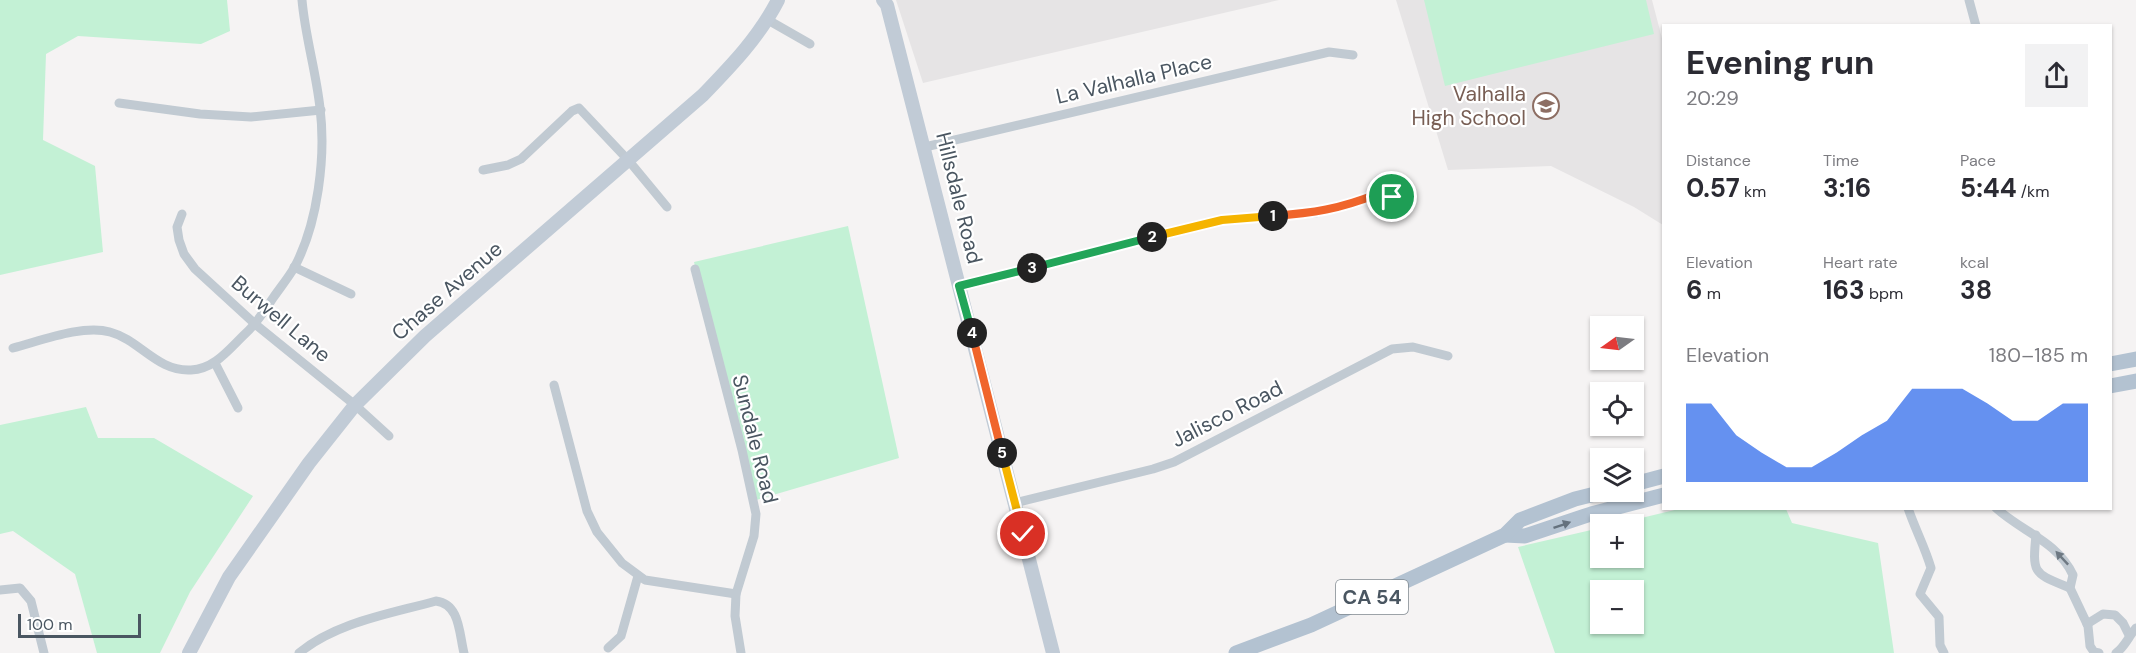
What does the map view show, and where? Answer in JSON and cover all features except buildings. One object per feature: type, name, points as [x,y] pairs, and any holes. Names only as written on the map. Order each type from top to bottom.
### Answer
[{"type":"main road","name":"Chase Avenue","points":[[189,653],[229,577],[315,454],[355,405],[425,336],[629,161],[702,95],[744,53],[768,20],[778,0]]},
{"type":"main road","name":"Hillsdale Road","points":[[883,0],[887,5],[925,147],[1053,653]]},
{"type":"main road","points":[[2112,364],[2136,359]]},
{"type":"main road","points":[[2112,386],[2136,381]]},
{"type":"main road","points":[[1644,481],[1662,477]]},
{"type":"main road","name":"CA 54","points":[[1236,653],[1311,625],[1505,535],[1520,520],[1590,495]]},
{"type":"main road","name":"CA 54","points":[[1505,535],[1525,536],[1591,514],[1662,496]]},
{"type":"street","points":[[13,348],[98,329],[118,334],[168,367],[191,370],[215,363],[255,324],[294,267],[310,226],[318,187],[322,141],[321,110],[302,0]]},
{"type":"street","points":[[1969,0],[1975,24]]},
{"type":"street","points":[[768,20],[810,44]]},
{"type":"street","name":"La Valhalla Place","points":[[925,147],[1329,52],[1353,55]]},
{"type":"street","points":[[119,103],[200,114],[251,117],[321,110]]},
{"type":"street","points":[[483,170],[508,165],[521,159],[572,111],[579,108],[629,161],[667,207]]},
{"type":"street","points":[[959,286],[1222,220],[1316,213],[1377,194]]},
{"type":"street","name":"Burwell Lane","points":[[182,214],[177,233],[189,262],[255,324],[355,405],[389,436]]},
{"type":"street","points":[[294,267],[351,294]]},
{"type":"street","name":"Sundale Road","points":[[695,269],[742,450],[756,514],[754,536],[736,594],[735,616],[741,653]]},
{"type":"street","name":"Jalisco Road","points":[[1015,503],[1174,462],[1392,349],[1413,347],[1448,356]]},
{"type":"street","points":[[215,363],[237,408]]},
{"type":"street","points":[[554,385],[587,511],[597,532],[622,563],[645,580],[736,594]]},
{"type":"street","points":[[1909,510],[1913,525],[1924,542],[1931,568],[1920,594],[1939,616],[1940,645],[1944,653]]},
{"type":"street","points":[[1999,510],[2036,535],[2066,560],[2073,575],[2070,588],[2087,624],[2090,646],[2094,652],[2099,653]]},
{"type":"street","points":[[2036,535],[2033,561],[2035,569],[2042,576],[2070,588]]},
{"type":"street","points":[[608,648],[621,636],[638,576]]},
{"type":"street","points":[[0,590],[20,588],[28,596],[44,653]]},
{"type":"street","points":[[299,653],[321,637],[339,629],[436,601],[451,607],[464,653]]},
{"type":"street","points":[[2087,624],[2103,614],[2115,615],[2132,632],[2120,651],[2116,653]]},
{"type":"shaded area","points":[[896,0],[1279,0],[923,83]]},
{"type":"shaded area","name":"Valhalla High School","points":[[1396,0],[1652,0],[1662,38],[1662,224],[1634,207],[1551,166],[1448,170]]},
{"type":"green space","points":[[0,0],[227,0],[230,31],[201,44],[78,36],[46,54],[43,140],[95,166],[103,252],[0,275]]},
{"type":"green space","points":[[1424,0],[1646,0],[1654,34],[1445,86]]},
{"type":"green space","points":[[848,226],[899,458],[753,501],[694,262]]},
{"type":"green space","points":[[86,407],[98,438],[154,438],[253,496],[190,592],[160,653],[97,653],[75,574],[13,531],[0,534],[0,425]]},
{"type":"green space","points":[[1675,510],[1786,510],[1792,523],[1878,543],[1894,653],[1555,653],[1518,547],[1590,530],[1590,568],[1644,568],[1644,517]]},
{"type":"place","name":"Valhalla High School","points":[[1546,106]]},
{"type":"route","points":[[1023,534],[959,286],[1222,220],[1316,213],[1377,194],[1385,199],[1392,197]]}]
